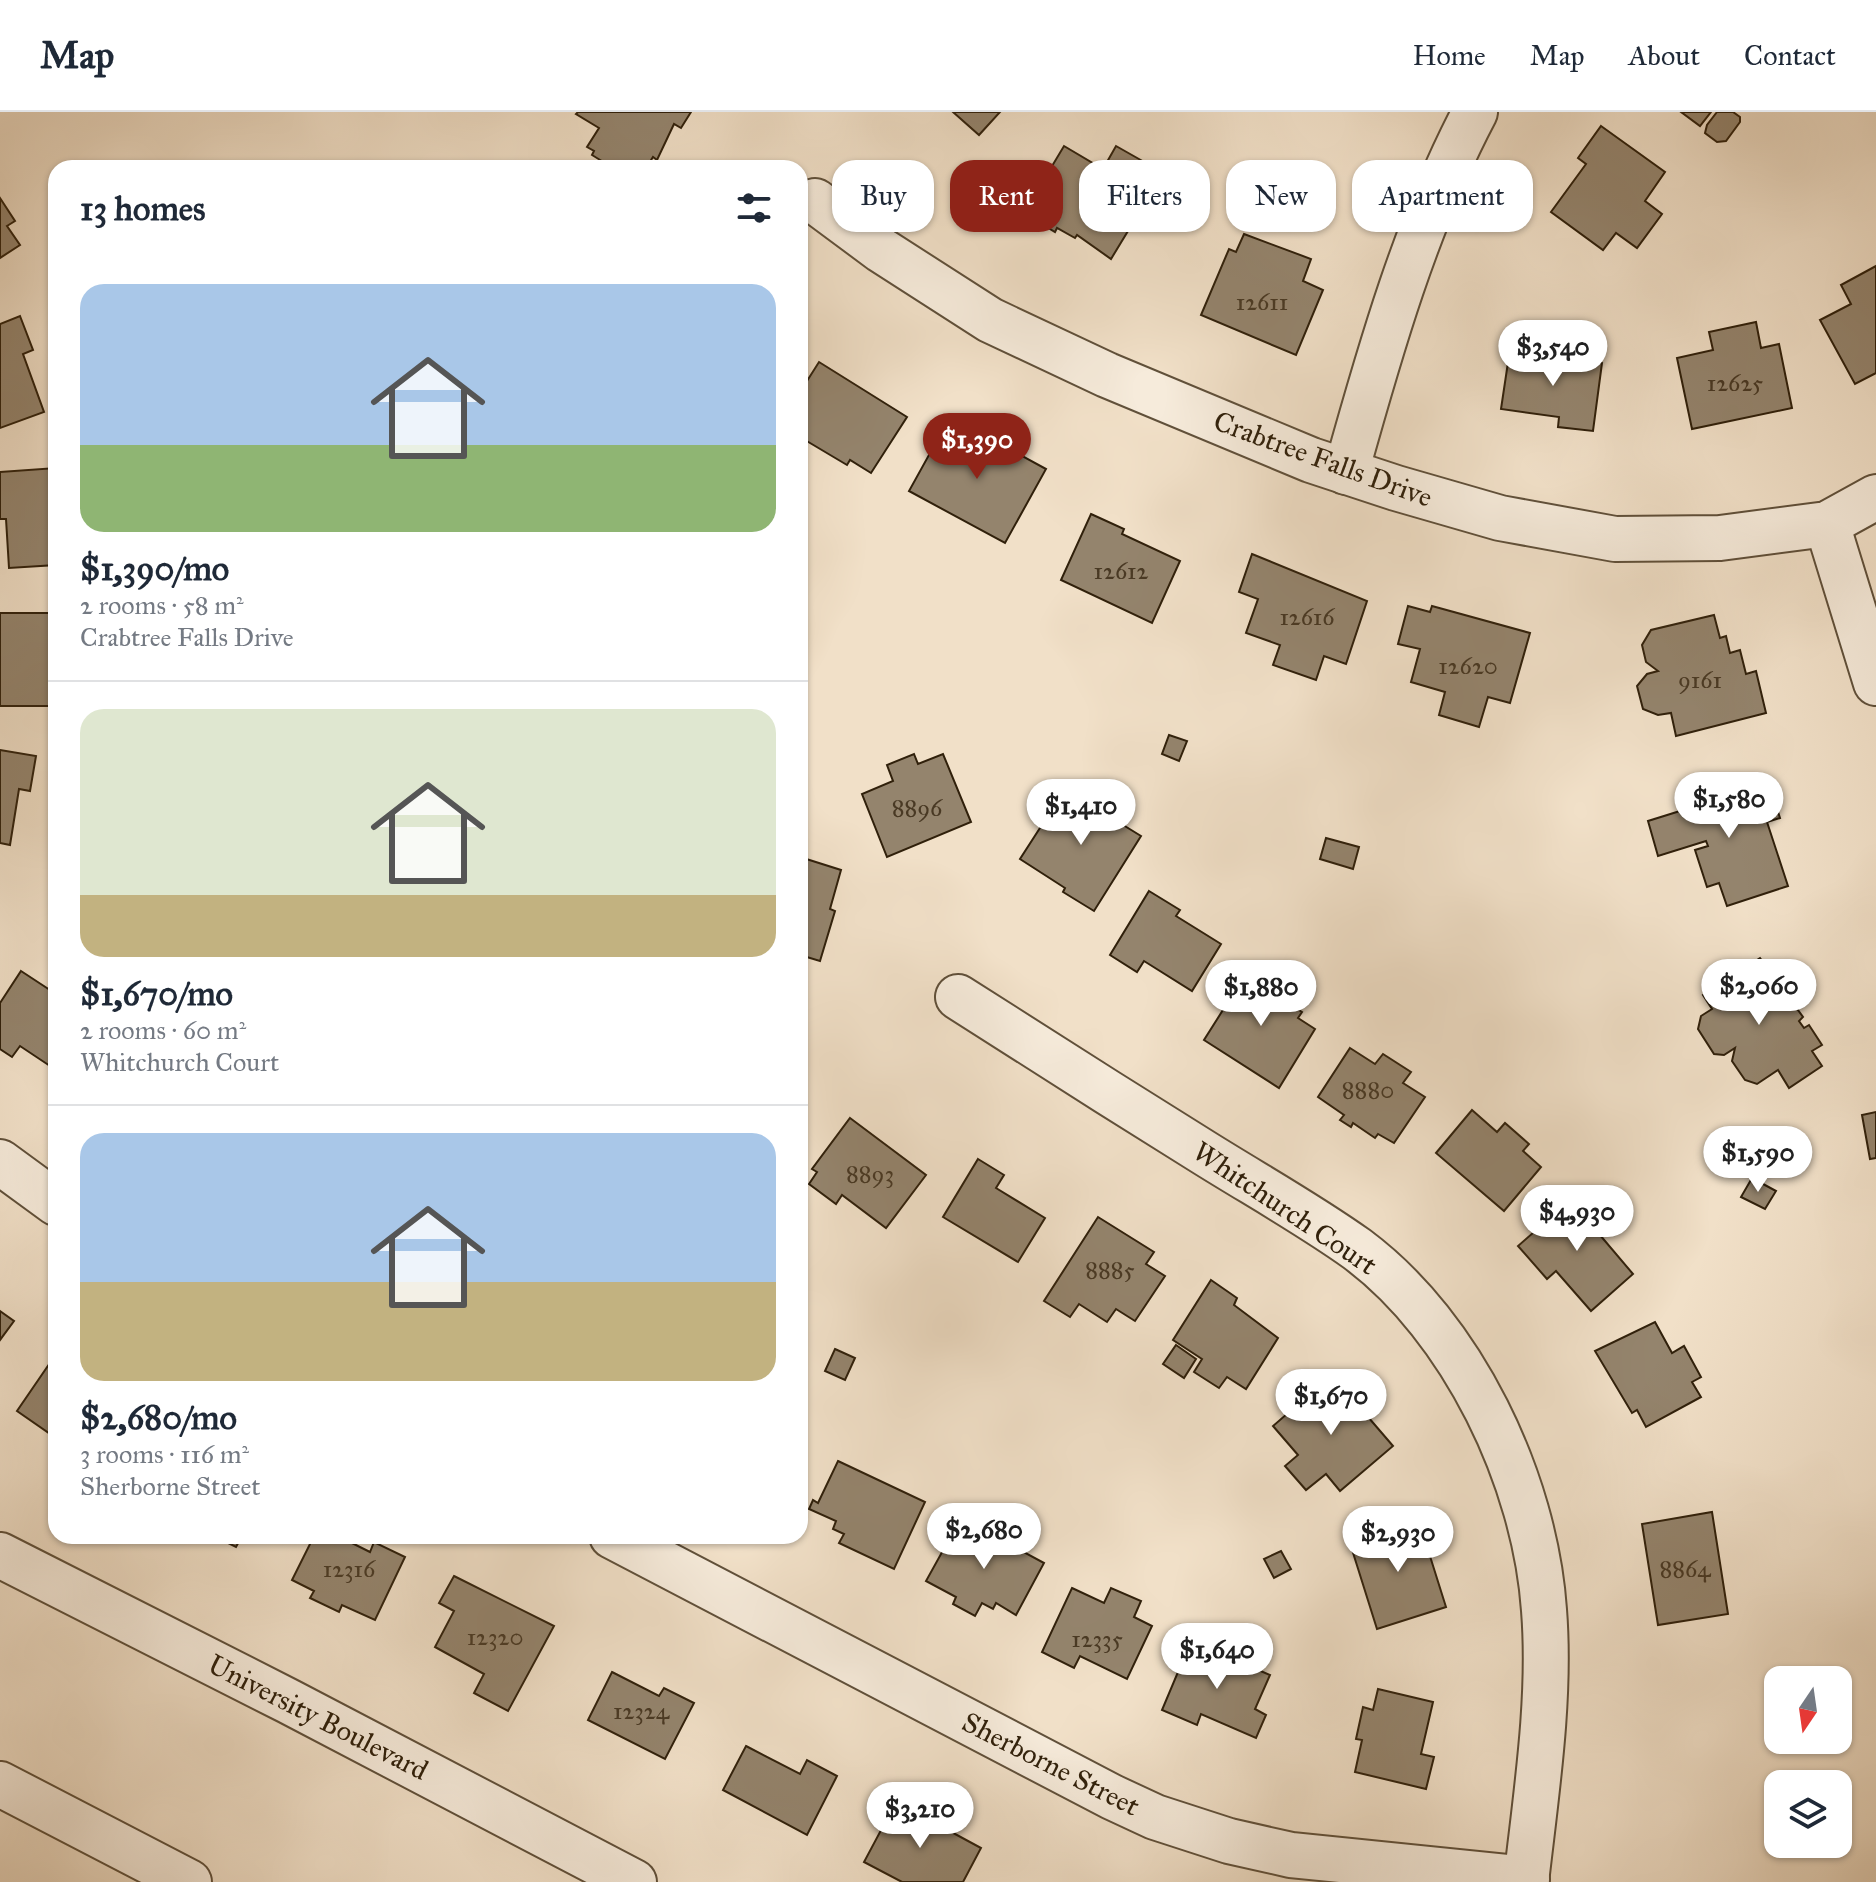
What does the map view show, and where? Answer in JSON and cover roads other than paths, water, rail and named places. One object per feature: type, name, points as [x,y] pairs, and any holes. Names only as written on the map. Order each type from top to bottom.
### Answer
[{"type":"street","points":[[1346,472],[1370,389],[1437,192],[1475,112]]},
{"type":"street","name":"Crabtree Falls Drive","points":[[815,201],[881,250],[990,320],[1189,410],[1346,472],[1500,518],[1615,539],[1720,538],[1827,524],[1876,497]]},
{"type":"street","points":[[1827,524],[1876,683]]},
{"type":"street","name":"Whitchurch Court","points":[[958,997],[1357,1249],[1415,1304],[1470,1380],[1507,1456],[1532,1538],[1544,1609],[1546,1681],[1526,1881]]},
{"type":"street","points":[[0,1162],[48,1197]]},
{"type":"street","name":"Sherborne Street","points":[[627,1544],[1155,1817],[1229,1841],[1291,1855],[1526,1881]]},
{"type":"street","name":"University Boulevard","points":[[0,1555],[302,1708],[634,1882]]},
{"type":"street","points":[[0,1784],[189,1882]]}]
